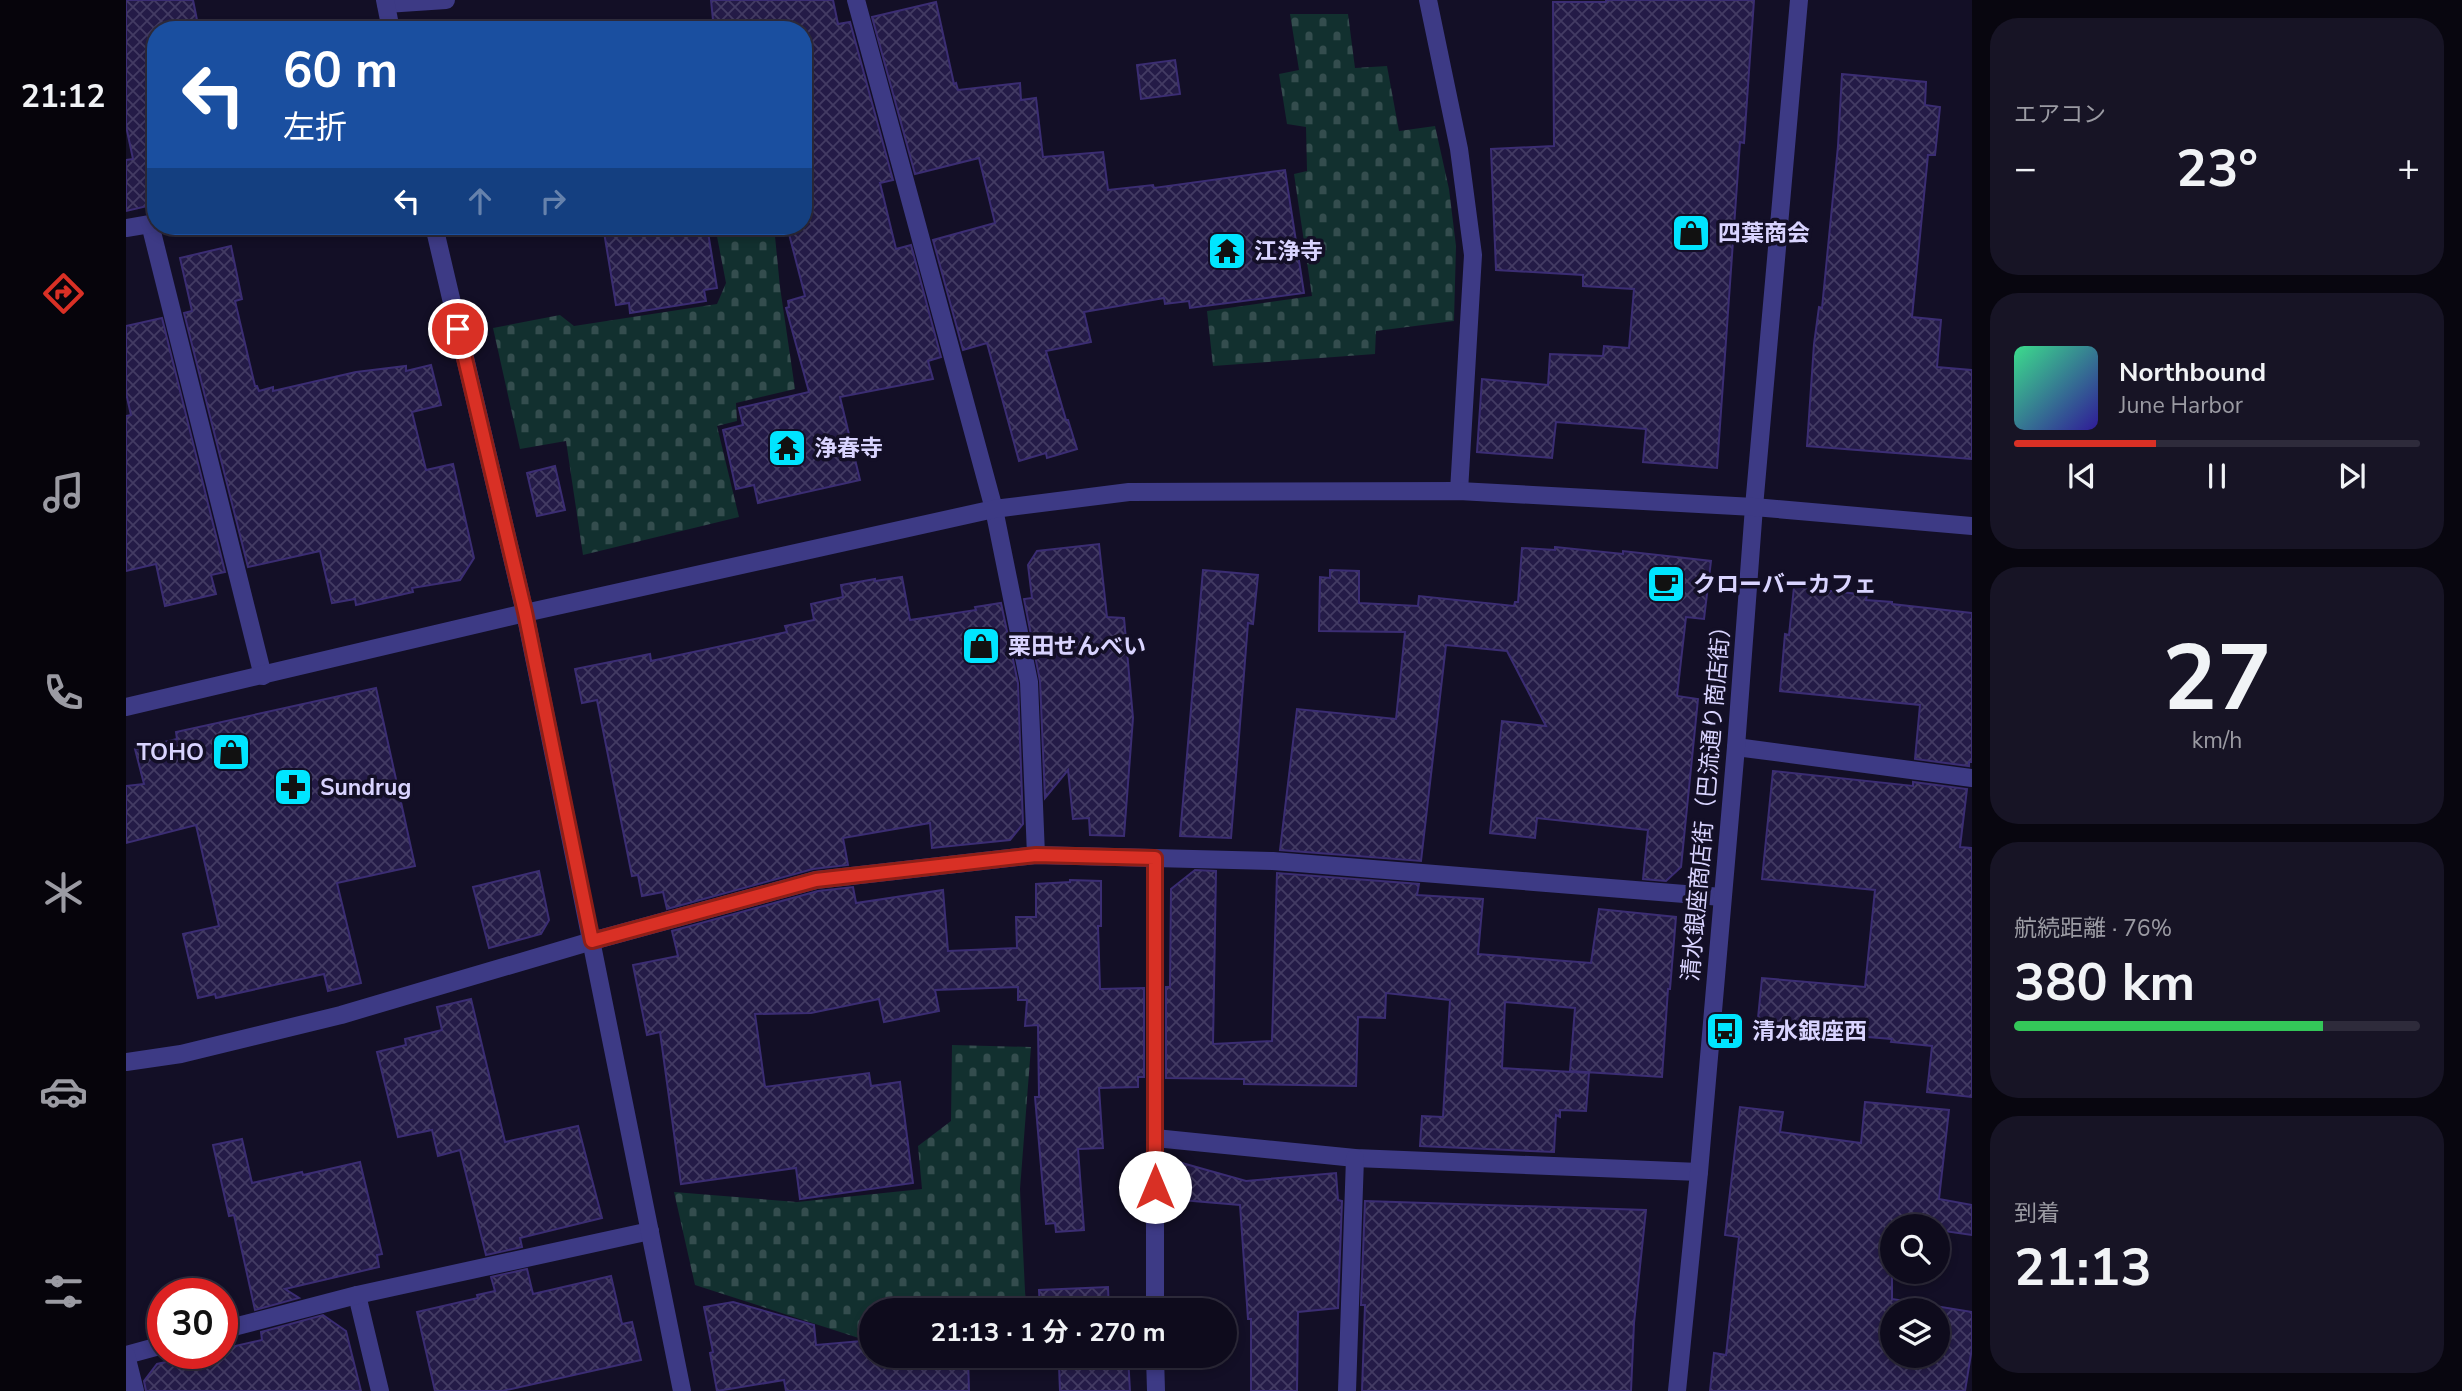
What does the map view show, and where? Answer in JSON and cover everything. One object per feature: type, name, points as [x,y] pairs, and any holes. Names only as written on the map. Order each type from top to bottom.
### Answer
[{"type":"street","points":[[389,21],[386,2],[446,0]]},
{"type":"street","points":[[856,0],[995,509],[1029,682],[1036,855]]},
{"type":"street","points":[[1428,0],[1459,149],[1473,255],[1459,491]]},
{"type":"street","name":"清水銀座商店街（巴流通り商店街）","points":[[1677,1391],[1699,1172],[1799,0]]},
{"type":"street","points":[[126,228],[147,224]]},
{"type":"street","points":[[156,235],[263,676]]},
{"type":"street","points":[[436,235],[525,612],[682,1391]]},
{"type":"street","points":[[126,707],[525,612],[995,509],[1129,492],[1459,491],[1754,507],[1972,526]]},
{"type":"street","points":[[1736,747],[1972,778]]},
{"type":"street","points":[[126,1062],[181,1054],[341,1015],[592,941],[816,880],[1036,855],[1273,861],[1722,897]]},
{"type":"street","points":[[1155,858],[1155,1298]]},
{"type":"street","points":[[1155,1138],[1355,1158],[1699,1172]]},
{"type":"street","points":[[1347,1391],[1355,1158]]},
{"type":"street","points":[[238,1326],[356,1295],[650,1231]]},
{"type":"street","points":[[356,1295],[380,1391]]},
{"type":"street","points":[[135,1391],[126,1355],[147,1349]]},
{"type":"street","points":[[1156,1368],[1156,1391]]},
{"type":"green space","points":[[1290,14],[1348,14],[1355,68],[1387,66],[1399,131],[1435,126],[1449,189],[1456,246],[1454,321],[1376,331],[1375,354],[1213,366],[1207,311],[1312,296],[1294,174],[1307,171],[1306,127],[1287,124],[1279,74],[1299,70]]},
{"type":"green space","points":[[717,235],[775,235],[795,389],[736,403],[737,421],[717,426],[739,517],[583,555],[566,441],[520,449],[493,328],[560,315],[574,326],[717,304],[726,283]]},
{"type":"green space","points":[[952,1045],[1031,1047],[1020,1189],[1025,1298],[859,1298],[859,1338],[695,1285],[674,1192],[797,1202],[922,1189],[918,1146],[951,1121]]},
{"type":"building","points":[[126,0],[193,0],[197,21],[147,21],[147,206],[126,211],[126,160],[133,159],[126,126]]},
{"type":"building","points":[[711,0],[833,0],[838,24],[850,22],[893,180],[880,183],[896,249],[911,245],[941,357],[928,361],[933,379],[840,397],[860,480],[758,503],[754,485],[736,489],[723,430],[743,425],[739,408],[809,392],[786,308],[789,307],[788,301],[805,296],[789,235],[812,235],[812,21],[713,21]]},
{"type":"building","points":[[1754,0],[1744,143],[1740,142],[1717,468],[1643,462],[1646,429],[1556,422],[1552,458],[1477,452],[1482,379],[1548,385],[1550,354],[1603,356],[1604,346],[1629,348],[1634,289],[1583,286],[1583,275],[1496,270],[1491,149],[1554,146],[1553,2]]},
{"type":"building","points":[[936,2],[954,84],[956,83],[958,90],[1020,83],[1021,100],[1036,98],[1043,157],[1103,152],[1108,190],[1153,185],[1154,188],[1285,170],[1304,293],[1190,308],[1189,301],[1165,304],[1164,298],[1084,312],[1091,342],[1046,351],[1077,449],[1047,458],[1046,453],[1019,461],[987,343],[963,350],[933,240],[995,223],[979,158],[915,174],[872,17]]},
{"type":"building","points":[[1175,60],[1180,94],[1141,99],[1137,65]]},
{"type":"building","points":[[1842,74],[1926,82],[1925,105],[1940,107],[1935,155],[1928,155],[1912,317],[1941,320],[1937,367],[1972,370],[1972,459],[1807,446],[1814,344],[1819,307],[1822,308],[1838,146]]},
{"type":"building","points":[[604,235],[708,235],[717,288],[704,290],[706,301],[630,313],[629,303],[616,305]]},
{"type":"building","points":[[231,246],[242,299],[235,301],[255,386],[259,391],[273,387],[273,391],[356,372],[406,366],[406,371],[431,365],[441,405],[412,412],[426,470],[453,464],[474,558],[460,580],[412,588],[413,592],[356,605],[355,599],[332,603],[320,551],[248,567],[184,313],[192,311],[180,258]]},
{"type":"building","points":[[162,318],[225,572],[211,575],[216,594],[165,606],[156,564],[126,571],[126,416],[131,415],[126,393],[126,326]]},
{"type":"building","points":[[555,466],[565,510],[537,516],[527,473]]},
{"type":"building","points":[[1099,544],[1107,617],[1124,618],[1133,718],[1124,836],[1090,835],[1089,818],[1073,819],[1068,770],[1045,798],[1040,681],[1024,599],[1032,598],[1028,565],[1037,551]]},
{"type":"building","points":[[1555,547],[1711,561],[1704,619],[1686,617],[1677,696],[1698,699],[1681,867],[1666,881],[1643,879],[1648,830],[1537,818],[1535,838],[1490,833],[1502,721],[1546,726],[1507,651],[1446,645],[1421,861],[1280,850],[1297,709],[1396,719],[1405,632],[1319,631],[1320,577],[1330,578],[1330,570],[1359,571],[1359,603],[1418,606],[1419,596],[1514,606],[1515,602],[1518,602],[1522,548],[1555,550]]},
{"type":"building","points":[[1203,570],[1258,575],[1253,624],[1248,623],[1231,838],[1180,836]]},
{"type":"building","points":[[902,577],[910,620],[976,610],[975,607],[1001,603],[1018,683],[1023,824],[1010,840],[932,848],[930,823],[843,838],[848,865],[813,869],[667,909],[663,892],[642,896],[638,875],[632,876],[597,700],[582,703],[575,669],[650,654],[651,661],[787,632],[785,626],[814,620],[811,604],[843,597],[841,585]]},
{"type":"building","points":[[1794,587],[1867,595],[1866,600],[1892,604],[1972,613],[1972,762],[1969,762],[1969,766],[1915,759],[1920,705],[1780,691],[1785,634],[1789,635]]},
{"type":"building","points":[[376,688],[415,866],[337,883],[361,983],[328,991],[324,974],[216,998],[215,994],[198,998],[183,934],[219,926],[196,825],[126,843],[126,786],[144,784],[135,749],[177,739],[176,732]]},
{"type":"building","points":[[1773,771],[1967,789],[1960,847],[1972,848],[1972,1097],[1927,1092],[1932,1046],[1891,1042],[1892,1039],[1757,1028],[1762,978],[1865,987],[1875,890],[1762,879]]},
{"type":"building","points":[[1195,870],[1216,871],[1213,1044],[1272,1041],[1277,873],[1419,884],[1417,895],[1483,899],[1478,954],[1591,963],[1599,909],[1676,917],[1662,1077],[1570,1071],[1575,1008],[1505,1002],[1502,1068],[1589,1073],[1586,1111],[1560,1110],[1560,1117],[1556,1115],[1554,1152],[1420,1146],[1422,1116],[1443,1117],[1450,1000],[1386,993],[1385,1018],[1358,1017],[1356,1086],[1244,1084],[1244,1079],[1166,1078],[1166,987],[1170,987],[1171,889]]},
{"type":"building","points":[[539,871],[549,920],[541,934],[489,948],[473,887]]},
{"type":"building","points":[[1070,880],[1101,881],[1101,926],[1098,926],[1100,989],[1144,988],[1144,1077],[1138,1077],[1138,1087],[1099,1088],[1103,1148],[1078,1149],[1084,1230],[1056,1232],[1055,1223],[1046,1224],[1035,1097],[1039,1097],[1038,1025],[1025,1026],[1027,1000],[1018,1000],[1018,987],[935,990],[939,1011],[884,1022],[879,999],[811,1013],[755,1014],[765,1087],[869,1073],[871,1086],[900,1082],[913,1183],[800,1199],[796,1168],[681,1184],[660,1032],[647,1035],[633,965],[678,956],[672,931],[818,891],[853,887],[856,903],[943,890],[948,951],[1017,948],[1016,917],[1036,917],[1036,884]]},
{"type":"building","points":[[471,999],[505,1142],[578,1126],[602,1218],[520,1238],[522,1247],[486,1255],[460,1150],[438,1156],[432,1130],[398,1137],[377,1052],[406,1045],[405,1039],[442,1030],[437,1007]]},
{"type":"building","points":[[1865,1102],[1949,1110],[1939,1199],[1972,1205],[1972,1235],[1950,1232],[1950,1214],[1880,1214],[1880,1284],[1892,1284],[1892,1298],[1880,1298],[1880,1368],[1950,1368],[1950,1308],[1972,1312],[1972,1348],[1965,1391],[1710,1391],[1714,1353],[1726,1355],[1739,1237],[1725,1235],[1740,1107],[1783,1112],[1780,1132],[1861,1143]]},
{"type":"building","points":[[242,1139],[252,1183],[360,1162],[382,1254],[377,1255],[379,1267],[285,1289],[299,1298],[255,1310],[234,1215],[229,1216],[213,1145]]},
{"type":"building","points":[[1182,1163],[1246,1181],[1336,1173],[1338,1200],[1342,1201],[1338,1308],[1298,1312],[1297,1391],[1251,1391],[1251,1319],[1248,1319],[1240,1205],[1182,1200]]},
{"type":"building","points":[[1365,1201],[1646,1210],[1634,1323],[1631,1391],[1362,1391],[1365,1305],[1361,1305]]},
{"type":"building","points":[[527,1269],[533,1294],[611,1276],[622,1324],[632,1322],[641,1360],[502,1391],[435,1391],[417,1312],[478,1298],[477,1295],[495,1291],[491,1277]]},
{"type":"building","points":[[1108,1287],[1108,1298],[1039,1298],[1039,1290]]},
{"type":"building","points":[[733,1302],[814,1325],[816,1345],[859,1341],[859,1368],[968,1368],[969,1391],[786,1391],[784,1380],[717,1391],[704,1307]]},
{"type":"building","points":[[323,1315],[346,1331],[361,1391],[146,1391],[144,1381],[153,1369],[238,1369],[238,1345],[262,1340],[261,1332]]},
{"type":"building","points":[[1059,1368],[1129,1368],[1130,1391],[1060,1391]]},
{"type":"place","name":"四葉商会","points":[[1691,233]]},
{"type":"place","name":"江浄寺","points":[[1227,251]]},
{"type":"place","name":"浄春寺","points":[[787,448]]},
{"type":"place","name":"クローバーカフェ","points":[[1666,584]]},
{"type":"place","name":"栗田せんべい","points":[[981,646]]},
{"type":"place","name":"TOHO","points":[[231,752]]},
{"type":"place","name":"Sundrug","points":[[293,787]]},
{"type":"place","name":"清水銀座西","points":[[1725,1031]]},
{"type":"route","points":[[458,329],[525,612],[592,941],[816,880],[1036,855],[1155,858],[1155,1187]]}]
